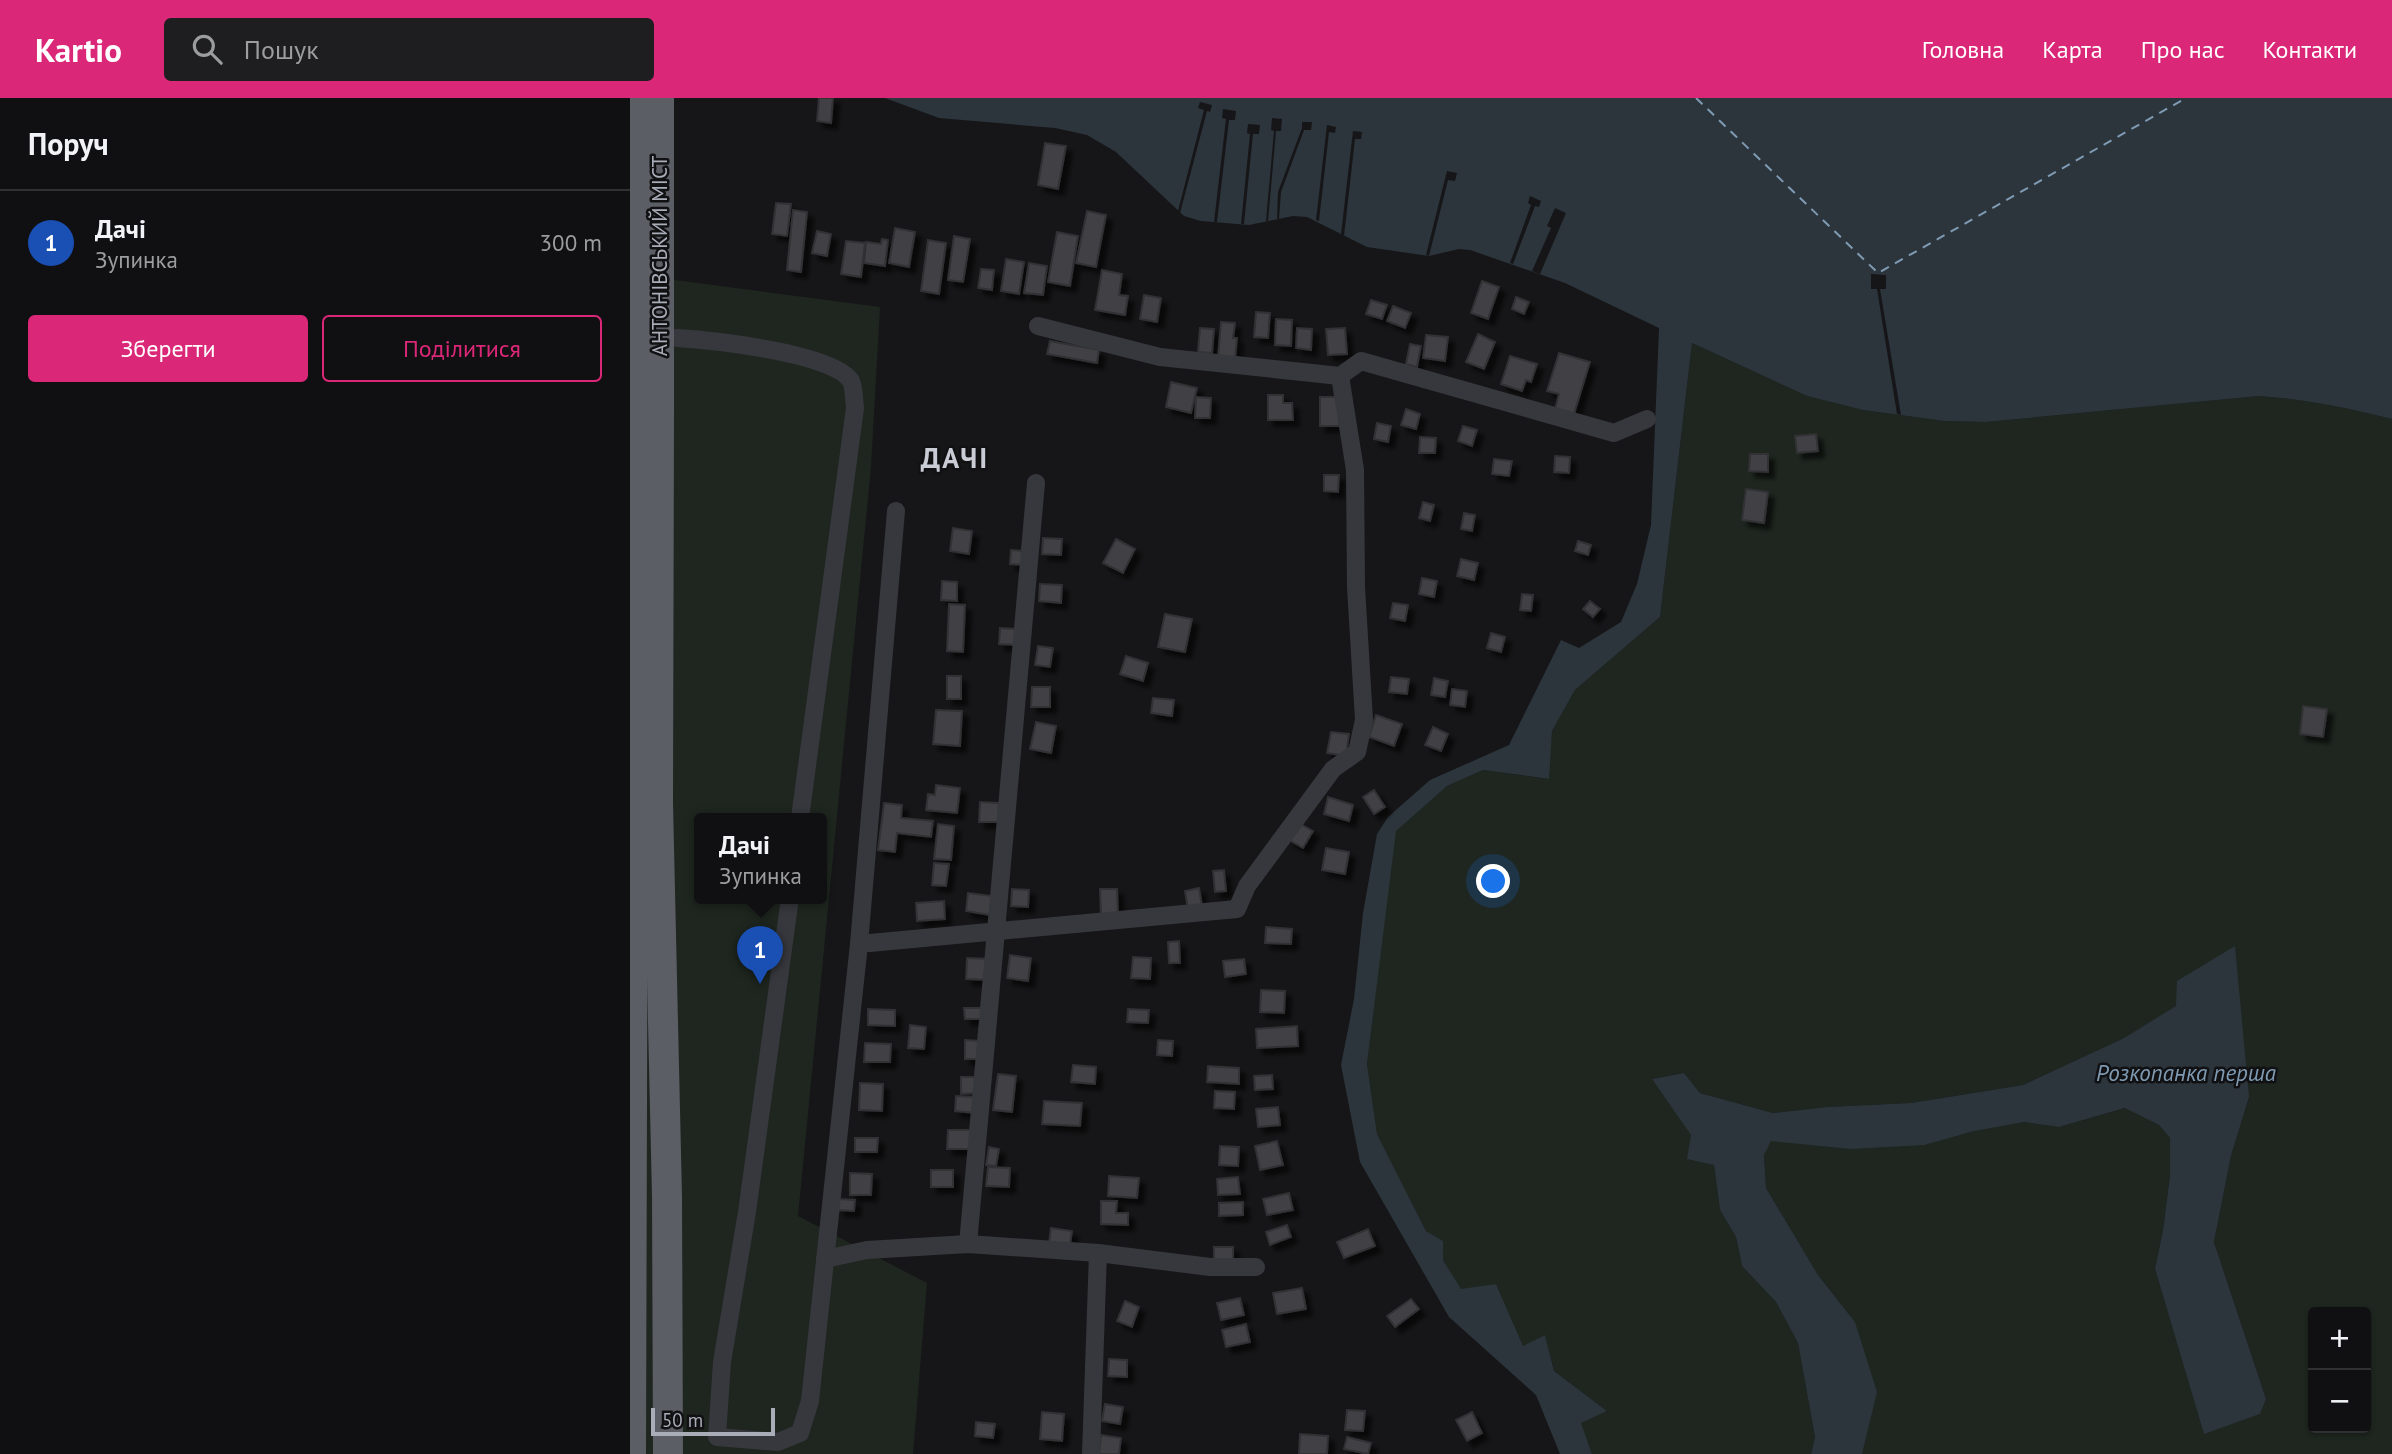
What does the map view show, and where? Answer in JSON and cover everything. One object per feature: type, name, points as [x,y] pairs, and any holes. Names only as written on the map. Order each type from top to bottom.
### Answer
[{"type":"highway","name":"АНТОНІВСЬКИЙ МІСТ","points":[[634,98],[646,414]]},
{"type":"highway","name":"АНТОНІВСЬКИЙ МІСТ","points":[[646,414],[659,98]]},
{"type":"highway","points":[[631,1454],[646,414]]},
{"type":"highway","points":[[646,414],[667,1197],[668,1454]]},
{"type":"street","points":[[1038,326],[1160,357],[1340,376],[1362,361],[1614,433],[1647,419]]},
{"type":"street","points":[[677,338],[803,356],[833,366],[851,381],[855,408],[801,813]]},
{"type":"street","points":[[859,944],[1237,909],[1247,886],[1333,769],[1357,752],[1364,720],[1356,587],[1355,470],[1340,376]]},
{"type":"street","points":[[968,1244],[1036,483]]},
{"type":"street","points":[[789,904],[747,1212],[722,1362],[716,1446],[778,1442],[800,1433],[810,1401],[859,944],[896,511]]},
{"type":"street","points":[[825,1259],[867,1250],[968,1244],[1098,1253],[1210,1267],[1256,1267]]},
{"type":"street","points":[[1091,1454],[1098,1253]]},
{"type":"shaded area","points":[[630,274],[880,307],[871,467],[798,1216],[927,1283],[913,1454],[630,1454]]},
{"type":"shaded area","points":[[1692,343],[1807,396],[1863,410],[1944,421],[1986,422],[2259,396],[2326,404],[2392,419],[2392,1454],[1862,1454],[1855,1322],[1818,1275],[1766,1188],[1764,1155],[1771,1140],[1850,1149],[2024,1122],[2059,1127],[2126,1108],[2159,1125],[2170,1138],[2170,1174],[2155,1269],[2204,1433],[2260,1414],[2266,1399],[2214,1242],[2231,1156],[2249,1097],[2177,981],[2177,1006],[2124,1038],[2023,1085],[1911,1103],[1773,1113],[1700,1093],[1684,1073],[1652,1079],[1714,1165],[1720,1210],[1736,1237],[1742,1266],[1776,1302],[1798,1343],[1815,1437],[1811,1454],[1592,1454],[1580,1423],[1607,1411],[1554,1371],[1545,1335],[1523,1347],[1496,1284],[1461,1290],[1443,1260],[1443,1241],[1426,1231],[1377,1134],[1367,1064],[1395,831],[1447,786],[1483,770],[1548,779],[1552,731],[1575,690],[1660,617]]},
{"type":"water","points":[[885,98],[2392,98],[2392,419],[2326,404],[2259,396],[1986,422],[1944,421],[1863,410],[1807,396],[1692,343],[1660,617],[1575,690],[1552,731],[1549,779],[1483,770],[1447,786],[1396,831],[1367,1064],[1377,1134],[1426,1231],[1443,1241],[1443,1260],[1461,1289],[1496,1284],[1523,1346],[1545,1335],[1554,1371],[1607,1411],[1581,1423],[1592,1454],[1560,1454],[1536,1395],[1449,1317],[1360,1162],[1341,1065],[1354,999],[1363,913],[1377,834],[1388,817],[1430,780],[1509,745],[1561,640],[1579,648],[1621,622],[1637,584],[1651,525],[1659,328],[1565,283],[1470,250],[1459,249],[1429,256],[1367,247],[1307,217],[1293,216],[1249,225],[1201,221],[1184,216],[1116,152],[1087,135],[1055,128],[939,118]]},
{"type":"water","name":"Розкопанка перша","points":[[2235,946],[2249,1097],[2231,1156],[2214,1242],[2266,1399],[2260,1414],[2204,1434],[2155,1269],[2170,1175],[2170,1138],[2159,1125],[2125,1108],[2059,1127],[2024,1122],[1974,1131],[1924,1145],[1850,1149],[1771,1141],[1764,1155],[1766,1188],[1818,1275],[1855,1322],[1877,1392],[1862,1454],[1811,1454],[1815,1437],[1798,1343],[1776,1302],[1742,1266],[1736,1237],[1720,1210],[1714,1165],[1687,1159],[1691,1135],[1652,1079],[1684,1073],[1700,1093],[1773,1113],[1911,1103],[2023,1085],[2124,1038],[2176,1006],[2177,981]]},
{"type":"pier","points":[[1200,102],[1212,105],[1210,112],[1207,111],[1180,213],[1178,211],[1204,110],[1198,108]]},
{"type":"pier","points":[[1223,109],[1236,111],[1235,120],[1229,120],[1217,222],[1214,222],[1226,119],[1222,118]]},
{"type":"pier","points":[[1272,118],[1282,119],[1281,131],[1276,131],[1266,221],[1274,131],[1271,130]]},
{"type":"pier","points":[[1302,122],[1312,122],[1311,130],[1304,130],[1281,192],[1277,219],[1278,192]]},
{"type":"pier","points":[[1248,124],[1260,125],[1259,134],[1253,134],[1244,224],[1241,224],[1250,134],[1247,133]]},
{"type":"pier","points":[[1327,125],[1336,127],[1335,133],[1329,132],[1319,221],[1316,220]]},
{"type":"pier","points":[[1353,131],[1362,132],[1361,139],[1355,139],[1344,236],[1341,234]]},
{"type":"pier","points":[[1447,171],[1457,173],[1455,181],[1448,180],[1429,256],[1426,255]]},
{"type":"pier","points":[[1530,196],[1541,201],[1539,207],[1535,206],[1513,264],[1510,263],[1531,205],[1528,203]]},
{"type":"pier","points":[[1555,208],[1566,213],[1540,274],[1532,271],[1551,228],[1547,226]]},
{"type":"pier","points":[[1871,274],[1886,275],[1886,289],[1880,289],[1901,415],[1897,414],[1877,289],[1871,289]]},
{"type":"building","points":[[819,98],[833,98],[831,123],[817,121]]},
{"type":"building","points":[[1045,143],[1066,146],[1058,189],[1038,185]]},
{"type":"building","points":[[776,203],[791,204],[787,236],[772,234]]},
{"type":"building","points":[[793,210],[807,212],[801,272],[787,270]]},
{"type":"building","points":[[1087,211],[1106,215],[1096,267],[1076,263]]},
{"type":"building","points":[[895,228],[915,232],[909,267],[889,263]]},
{"type":"building","points":[[817,231],[831,234],[827,256],[812,253]]},
{"type":"building","points":[[1057,232],[1078,236],[1070,286],[1048,282]]},
{"type":"building","points":[[954,236],[970,239],[963,282],[948,280]]},
{"type":"building","points":[[882,239],[888,240],[885,266],[864,263],[866,242],[881,244]]},
{"type":"building","points":[[928,240],[946,243],[939,294],[921,291]]},
{"type":"building","points":[[846,241],[865,243],[861,277],[841,274]]},
{"type":"building","points":[[1006,259],[1024,262],[1019,294],[1001,291]]},
{"type":"building","points":[[1029,263],[1047,266],[1043,295],[1024,293]]},
{"type":"building","points":[[981,269],[994,270],[992,290],[978,288]]},
{"type":"building","points":[[1102,270],[1122,274],[1119,295],[1128,296],[1125,315],[1095,310]]},
{"type":"building","points":[[1482,281],[1499,287],[1488,319],[1471,313]]},
{"type":"building","points":[[1144,295],[1161,298],[1157,322],[1140,319]]},
{"type":"building","points":[[1516,297],[1529,302],[1524,314],[1512,309]]},
{"type":"building","points":[[1371,300],[1387,305],[1382,319],[1366,314]]},
{"type":"building","points":[[1393,306],[1411,313],[1405,328],[1387,321]]},
{"type":"building","points":[[1256,312],[1270,313],[1268,338],[1254,337]]},
{"type":"building","points":[[1276,319],[1292,320],[1291,346],[1275,345]]},
{"type":"building","points":[[1221,322],[1235,323],[1235,359],[1218,358]]},
{"type":"building","points":[[1200,328],[1214,329],[1212,353],[1198,352]]},
{"type":"building","points":[[1297,328],[1312,329],[1311,350],[1296,348]]},
{"type":"building","points":[[1345,328],[1347,354],[1328,355],[1326,329]]},
{"type":"building","points":[[1478,334],[1495,342],[1484,369],[1466,362]]},
{"type":"building","points":[[1426,335],[1448,337],[1445,361],[1423,358]]},
{"type":"building","points":[[1050,341],[1099,350],[1097,363],[1047,354]]},
{"type":"building","points":[[1410,344],[1421,346],[1417,367],[1406,364]]},
{"type":"building","points":[[1559,353],[1590,362],[1574,414],[1555,409],[1559,394],[1547,391]]},
{"type":"building","points":[[1510,356],[1537,364],[1531,382],[1526,380],[1522,391],[1501,384]]},
{"type":"building","points":[[1171,382],[1197,388],[1191,413],[1166,407]]},
{"type":"building","points":[[1268,395],[1283,395],[1283,403],[1292,403],[1293,420],[1268,420]]},
{"type":"building","points":[[1196,397],[1211,398],[1210,418],[1195,418]]},
{"type":"building","points":[[1320,397],[1339,397],[1339,426],[1320,426]]},
{"type":"building","points":[[1406,409],[1420,414],[1416,429],[1401,425]]},
{"type":"building","points":[[1377,423],[1391,426],[1388,442],[1374,439]]},
{"type":"building","points":[[1463,426],[1477,430],[1472,446],[1458,441]]},
{"type":"building","points":[[1816,434],[1818,451],[1797,453],[1795,436]]},
{"type":"building","points":[[1420,437],[1436,438],[1435,453],[1419,453]]},
{"type":"building","points":[[1750,454],[1768,454],[1768,472],[1749,471]]},
{"type":"building","points":[[1555,456],[1570,457],[1569,473],[1554,472]]},
{"type":"building","points":[[1494,459],[1512,461],[1509,476],[1492,474]]},
{"type":"building","points":[[1324,475],[1339,475],[1338,492],[1324,491]]},
{"type":"building","points":[[1746,489],[1768,492],[1764,523],[1742,520]]},
{"type":"building","points":[[1423,502],[1434,505],[1430,521],[1419,518]]},
{"type":"building","points":[[1464,513],[1475,515],[1472,531],[1461,529]]},
{"type":"building","points":[[953,528],[972,531],[969,554],[950,551]]},
{"type":"building","points":[[1043,538],[1062,539],[1061,555],[1042,554]]},
{"type":"building","points":[[1116,539],[1135,549],[1123,573],[1103,563]]},
{"type":"building","points":[[1578,541],[1591,545],[1588,555],[1575,551]]},
{"type":"building","points":[[1011,550],[1025,551],[1024,565],[1010,564]]},
{"type":"building","points":[[1461,559],[1478,563],[1474,580],[1457,576]]},
{"type":"building","points":[[1422,578],[1437,581],[1434,597],[1419,594]]},
{"type":"building","points":[[942,581],[957,582],[957,601],[941,600]]},
{"type":"building","points":[[1040,584],[1062,585],[1061,603],[1039,601]]},
{"type":"building","points":[[1522,594],[1533,595],[1531,611],[1520,610]]},
{"type":"building","points":[[1590,601],[1600,609],[1593,617],[1583,609]]},
{"type":"building","points":[[1393,603],[1408,605],[1405,621],[1390,618]]},
{"type":"building","points":[[949,604],[965,605],[963,652],[947,651]]},
{"type":"building","points":[[1165,614],[1192,619],[1185,652],[1158,647]]},
{"type":"building","points":[[1000,628],[1016,629],[1015,645],[999,644]]},
{"type":"building","points":[[1491,633],[1505,637],[1501,652],[1487,648]]},
{"type":"building","points":[[1038,646],[1053,648],[1050,667],[1035,665]]},
{"type":"building","points":[[1126,656],[1148,663],[1143,681],[1120,674]]},
{"type":"building","points":[[947,676],[961,676],[961,699],[947,699]]},
{"type":"building","points":[[1391,677],[1409,679],[1407,694],[1389,692]]},
{"type":"building","points":[[1434,678],[1448,681],[1445,697],[1431,695]]},
{"type":"building","points":[[1032,687],[1050,687],[1050,707],[1031,707]]},
{"type":"building","points":[[1452,689],[1467,691],[1465,707],[1450,705]]},
{"type":"building","points":[[1153,698],[1174,700],[1172,716],[1151,713]]},
{"type":"building","points":[[2303,706],[2327,709],[2323,737],[2300,734]]},
{"type":"building","points":[[936,710],[962,711],[960,746],[933,744]]},
{"type":"building","points":[[1376,715],[1402,724],[1394,746],[1369,737]]},
{"type":"building","points":[[1036,722],[1056,726],[1051,753],[1030,749]]},
{"type":"building","points":[[1433,727],[1448,734],[1441,751],[1425,745]]},
{"type":"building","points":[[1331,732],[1349,734],[1346,756],[1327,753]]},
{"type":"building","points":[[936,785],[960,788],[957,813],[926,810],[928,794],[935,795]]},
{"type":"building","points":[[1374,790],[1385,807],[1374,814],[1363,797]]},
{"type":"building","points":[[1328,797],[1353,805],[1349,821],[1324,814]]},
{"type":"building","points":[[980,802],[999,803],[998,822],[979,822]]},
{"type":"building","points":[[884,803],[902,805],[901,818],[933,821],[931,837],[897,833],[895,852],[878,850]]},
{"type":"building","points":[[1299,823],[1313,831],[1303,848],[1289,840]]},
{"type":"building","points":[[938,824],[954,826],[951,860],[934,859]]},
{"type":"building","points":[[1326,848],[1349,852],[1345,874],[1322,870]]},
{"type":"building","points":[[934,863],[949,864],[946,886],[932,885]]},
{"type":"building","points":[[1224,870],[1226,891],[1215,892],[1213,871]]},
{"type":"building","points":[[1199,888],[1202,906],[1188,909],[1185,891]]},
{"type":"building","points":[[1012,889],[1029,890],[1028,907],[1011,906]]},
{"type":"building","points":[[1100,889],[1117,889],[1118,915],[1101,916]]},
{"type":"building","points":[[968,893],[992,896],[990,915],[966,911]]},
{"type":"building","points":[[944,901],[945,919],[917,921],[916,903]]},
{"type":"building","points":[[1266,927],[1292,929],[1291,944],[1265,943]]},
{"type":"building","points":[[1179,941],[1180,963],[1169,963],[1168,942]]},
{"type":"building","points":[[1010,955],[1031,958],[1028,981],[1007,978]]},
{"type":"building","points":[[1133,957],[1151,958],[1150,979],[1131,978]]},
{"type":"building","points":[[967,958],[989,959],[988,980],[966,979]]},
{"type":"building","points":[[1244,959],[1246,974],[1225,977],[1223,961]]},
{"type":"building","points":[[1261,990],[1285,991],[1284,1013],[1260,1012]]},
{"type":"building","points":[[964,1008],[985,1008],[985,1019],[965,1019]]},
{"type":"building","points":[[868,1009],[895,1010],[895,1026],[868,1025]]},
{"type":"building","points":[[1128,1009],[1149,1010],[1148,1023],[1127,1022]]},
{"type":"building","points":[[910,1025],[926,1027],[924,1049],[908,1048]]},
{"type":"building","points":[[1297,1026],[1298,1046],[1257,1048],[1256,1029]]},
{"type":"building","points":[[965,1040],[982,1041],[981,1059],[965,1059]]},
{"type":"building","points":[[1158,1040],[1173,1041],[1172,1056],[1157,1055]]},
{"type":"building","points":[[865,1043],[891,1044],[890,1062],[864,1062]]},
{"type":"building","points":[[1073,1065],[1096,1067],[1095,1084],[1071,1082]]},
{"type":"building","points":[[1208,1066],[1239,1068],[1239,1084],[1207,1082]]},
{"type":"building","points":[[998,1074],[1016,1076],[1012,1112],[993,1110]]},
{"type":"building","points":[[1272,1075],[1273,1089],[1255,1090],[1254,1076]]},
{"type":"building","points":[[961,1077],[977,1077],[978,1093],[961,1094]]},
{"type":"building","points":[[860,1083],[883,1084],[882,1111],[859,1110]]},
{"type":"building","points":[[1215,1091],[1235,1092],[1234,1109],[1214,1108]]},
{"type":"building","points":[[956,1096],[976,1097],[975,1113],[955,1111]]},
{"type":"building","points":[[1044,1101],[1082,1103],[1080,1126],[1042,1124]]},
{"type":"building","points":[[1278,1107],[1280,1125],[1258,1127],[1256,1109]]},
{"type":"building","points":[[948,1130],[973,1130],[973,1149],[947,1149]]},
{"type":"building","points":[[855,1138],[878,1138],[877,1152],[855,1152]]},
{"type":"building","points":[[1277,1141],[1283,1165],[1260,1170],[1255,1146]]},
{"type":"building","points":[[1220,1146],[1239,1147],[1238,1166],[1219,1165]]},
{"type":"building","points":[[989,1147],[999,1149],[996,1166],[986,1165]]},
{"type":"building","points":[[988,1167],[1010,1168],[1009,1187],[986,1186]]},
{"type":"building","points":[[931,1170],[953,1170],[953,1187],[931,1187]]},
{"type":"building","points":[[850,1173],[872,1174],[871,1195],[850,1195]]},
{"type":"building","points":[[1109,1176],[1139,1178],[1137,1198],[1108,1196]]},
{"type":"building","points":[[1238,1177],[1240,1194],[1218,1195],[1217,1179]]},
{"type":"building","points":[[1289,1193],[1293,1210],[1267,1215],[1263,1199]]},
{"type":"building","points":[[839,1199],[855,1200],[854,1211],[838,1210]]},
{"type":"building","points":[[1101,1201],[1117,1201],[1116,1213],[1128,1213],[1128,1225],[1101,1224]]},
{"type":"building","points":[[1243,1202],[1243,1215],[1219,1216],[1219,1203]]},
{"type":"building","points":[[1287,1225],[1291,1237],[1270,1245],[1266,1232]]},
{"type":"building","points":[[1051,1228],[1072,1231],[1070,1245],[1049,1243]]},
{"type":"building","points":[[1368,1229],[1375,1246],[1344,1258],[1337,1242]]},
{"type":"building","points":[[1214,1247],[1233,1247],[1233,1260],[1214,1260]]},
{"type":"building","points":[[1302,1288],[1306,1309],[1277,1314],[1273,1293]]},
{"type":"building","points":[[1240,1298],[1244,1315],[1221,1320],[1217,1303]]},
{"type":"building","points":[[1411,1299],[1419,1309],[1395,1327],[1387,1316]]},
{"type":"building","points":[[1125,1301],[1139,1307],[1132,1327],[1117,1321]]},
{"type":"building","points":[[1246,1324],[1250,1342],[1226,1347],[1222,1330]]},
{"type":"building","points":[[1109,1359],[1127,1360],[1127,1377],[1108,1376]]},
{"type":"building","points":[[1105,1404],[1123,1407],[1120,1424],[1102,1421]]},
{"type":"building","points":[[1347,1410],[1365,1411],[1363,1431],[1345,1430]]},
{"type":"building","points":[[1042,1412],[1064,1414],[1062,1441],[1040,1439]]},
{"type":"building","points":[[1472,1412],[1482,1433],[1467,1441],[1456,1420]]},
{"type":"building","points":[[976,1422],[995,1424],[993,1438],[975,1436]]},
{"type":"building","points":[[1300,1434],[1328,1436],[1327,1454],[1299,1454]]},
{"type":"building","points":[[1101,1435],[1121,1438],[1119,1454],[1099,1454]]},
{"type":"building","points":[[1347,1437],[1371,1443],[1368,1454],[1344,1449]]},
{"type":"ferry route","points":[[1696,98],[1878,273],[2186,98]]},
{"type":"place","name":"Дачі","points":[[760,984]]},
{"type":"district","name":"ДАЧІ","points":[[955,457]]}]
